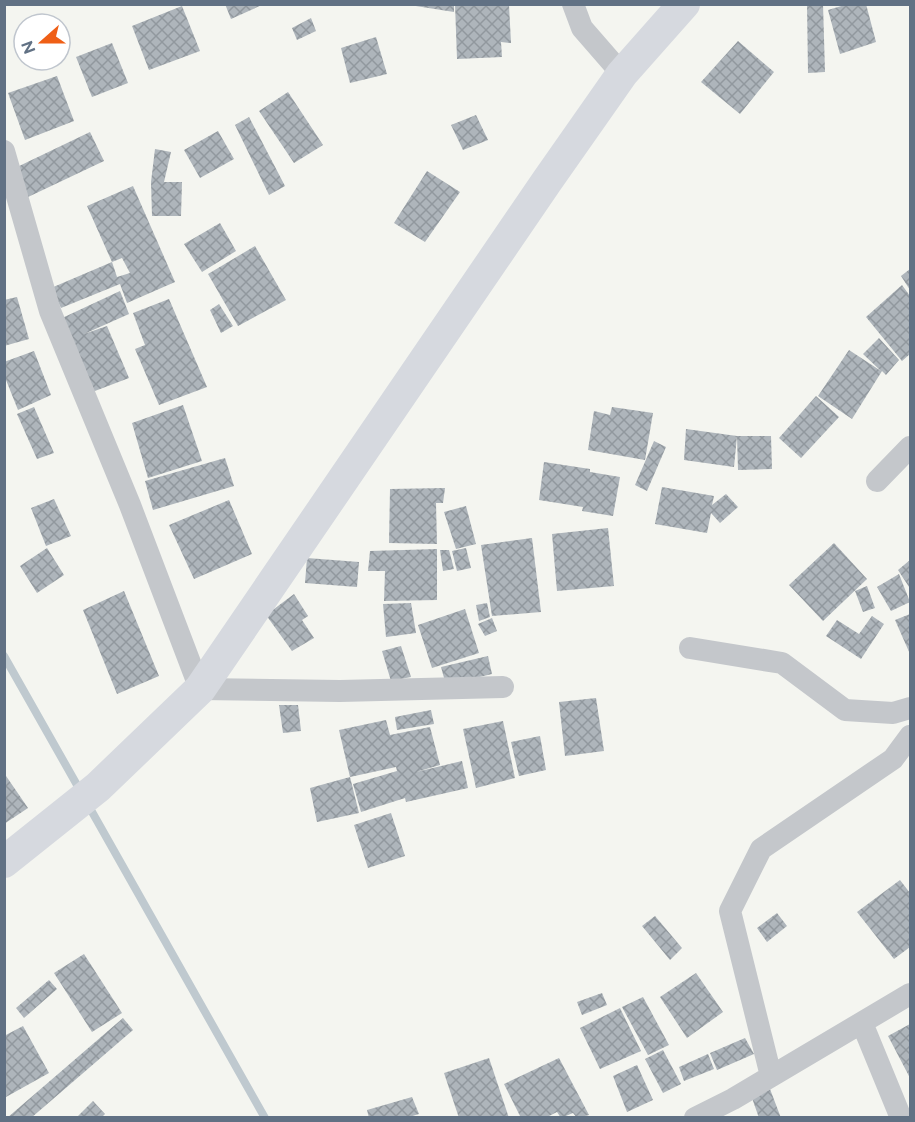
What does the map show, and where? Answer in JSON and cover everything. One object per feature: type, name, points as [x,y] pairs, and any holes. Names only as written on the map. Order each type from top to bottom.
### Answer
[{"type":"street","points":[[573,4],[582,28],[622,74]]},
{"type":"street","points":[[4,862],[98,787],[200,689],[622,74],[684,4]]},
{"type":"street","points":[[4,151],[50,311],[130,505],[200,689]]},
{"type":"street","points":[[877,481],[910,447]]},
{"type":"street","points":[[690,648],[782,663],[845,710],[893,713],[910,708]]},
{"type":"street","points":[[200,689],[340,691],[503,687]]},
{"type":"street","points":[[771,1076],[730,911],[761,849],[893,759],[910,736]]},
{"type":"street","points":[[694,1118],[771,1076],[910,994]]},
{"type":"street","points":[[862,1023],[901,1118]]},
{"type":"building","points":[[225,4],[264,4],[231,19]]},
{"type":"building","points":[[403,4],[454,4],[454,12]]},
{"type":"building","points":[[455,4],[509,5],[511,43],[501,42],[502,57],[457,59]]},
{"type":"building","points":[[807,4],[823,4],[825,72],[808,73]]},
{"type":"building","points":[[848,4],[866,4],[876,42],[840,54],[828,10]]},
{"type":"building","points":[[182,6],[200,51],[149,70],[132,26]]},
{"type":"building","points":[[311,18],[316,31],[297,40],[292,28]]},
{"type":"building","points":[[376,37],[387,74],[350,83],[341,48]]},
{"type":"building","points":[[738,41],[774,72],[740,114],[701,82]]},
{"type":"building","points":[[112,43],[128,83],[92,97],[76,57]]},
{"type":"building","points":[[57,76],[74,121],[25,140],[8,93]]},
{"type":"building","points":[[288,92],[323,145],[294,163],[259,111]]},
{"type":"building","points":[[476,115],[488,140],[463,150],[451,125]]},
{"type":"building","points":[[249,117],[285,186],[269,195],[235,125]]},
{"type":"building","points":[[218,131],[234,159],[200,178],[184,150]]},
{"type":"building","points":[[90,132],[104,161],[28,197],[15,168]]},
{"type":"building","points":[[155,149],[171,152],[164,182],[182,182],[181,216],[152,216],[151,182]]},
{"type":"building","points":[[427,171],[460,192],[425,242],[394,223]]},
{"type":"building","points":[[133,186],[175,282],[127,303],[120,284],[61,308],[51,288],[112,262],[87,206]],"holes":[[[122,258],[130,273],[117,277],[112,262]]]},
{"type":"building","points":[[220,223],[236,251],[202,272],[184,244]]},
{"type":"building","points":[[255,246],[286,300],[238,326],[208,274]]},
{"type":"building","points":[[910,269],[910,290],[901,276]]},
{"type":"building","points":[[902,285],[910,296],[910,354],[902,361],[866,317]]},
{"type":"building","points":[[120,291],[129,314],[84,334],[107,326],[129,378],[87,394],[60,319]]},
{"type":"building","points":[[17,297],[29,339],[4,346],[4,300]]},
{"type":"building","points":[[169,299],[207,387],[159,405],[135,349],[145,345],[133,313]]},
{"type":"building","points":[[219,304],[233,326],[221,333],[210,310]]},
{"type":"building","points":[[879,338],[899,360],[886,375],[882,371],[852,419],[818,396],[849,350],[881,371],[863,354]]},
{"type":"building","points":[[34,351],[51,395],[18,410],[4,375],[4,362]]},
{"type":"building","points":[[816,396],[839,417],[801,458],[779,438]]},
{"type":"building","points":[[183,405],[202,461],[148,478],[132,423]]},
{"type":"building","points":[[34,407],[54,453],[37,459],[17,414]]},
{"type":"building","points":[[612,407],[653,413],[645,460],[588,450],[594,411],[610,415]]},
{"type":"building","points":[[686,429],[737,436],[734,467],[684,460]]},
{"type":"building","points":[[737,436],[771,436],[772,469],[738,470]]},
{"type":"building","points":[[654,441],[666,447],[647,491],[635,485]]},
{"type":"building","points":[[225,458],[234,486],[153,510],[145,481]]},
{"type":"building","points":[[544,462],[590,469],[590,472],[620,477],[613,516],[582,511],[583,507],[539,500]]},
{"type":"building","points":[[662,487],[714,496],[712,505],[726,494],[738,507],[720,523],[711,513],[707,533],[655,524]]},
{"type":"building","points":[[445,488],[443,503],[436,503],[437,544],[389,543],[390,489]]},
{"type":"building","points":[[54,499],[71,536],[46,546],[31,508]]},
{"type":"building","points":[[229,500],[252,554],[194,579],[169,525]]},
{"type":"building","points":[[466,506],[476,544],[456,549],[444,512]]},
{"type":"building","points":[[608,528],[614,586],[557,591],[552,534]]},
{"type":"building","points":[[532,538],[541,612],[492,616],[481,545]]},
{"type":"building","points":[[834,543],[867,579],[823,621],[789,585]]},
{"type":"building","points":[[47,548],[64,575],[37,593],[20,566]]},
{"type":"building","points":[[466,548],[471,568],[457,571],[452,551]]},
{"type":"building","points":[[437,549],[437,600],[384,601],[385,571],[368,571],[370,551]]},
{"type":"building","points":[[440,550],[449,550],[454,569],[443,571]]},
{"type":"building","points":[[307,558],[359,562],[357,587],[305,583]]},
{"type":"building","points":[[910,560],[910,586],[909,587],[898,570]]},
{"type":"building","points":[[899,574],[910,602],[891,611],[877,587]]},
{"type":"building","points":[[867,586],[875,608],[863,612],[855,591]]},
{"type":"building","points":[[124,591],[159,676],[117,694],[83,610]]},
{"type":"building","points":[[294,594],[308,616],[302,620],[314,638],[292,651],[266,615]]},
{"type":"building","points":[[411,603],[416,633],[386,637],[383,604]]},
{"type":"building","points":[[487,603],[490,617],[479,621],[476,605]]},
{"type":"building","points":[[465,609],[479,653],[432,668],[418,625]]},
{"type":"building","points":[[910,614],[910,654],[895,620]]},
{"type":"building","points":[[872,616],[884,624],[861,659],[826,636],[837,620],[859,634]]},
{"type":"building","points":[[492,618],[497,631],[485,636],[478,624]]},
{"type":"building","points":[[401,646],[411,677],[391,681],[382,651]]},
{"type":"building","points":[[488,656],[492,674],[446,685],[441,667]]},
{"type":"building","points":[[596,698],[604,751],[565,756],[559,702]]},
{"type":"building","points":[[279,705],[298,705],[301,731],[283,733]]},
{"type":"building","points":[[431,710],[434,724],[397,730],[395,717]]},
{"type":"building","points":[[386,720],[390,735],[430,727],[440,765],[416,772],[462,761],[468,788],[406,802],[405,798],[361,812],[353,784],[397,771],[396,767],[350,777],[339,730]]},
{"type":"building","points":[[503,721],[515,778],[476,788],[463,729]]},
{"type":"building","points":[[540,736],[546,770],[519,776],[511,742]]},
{"type":"building","points":[[4,773],[28,808],[4,824]]},
{"type":"building","points":[[350,777],[359,813],[317,822],[310,788]]},
{"type":"building","points":[[391,813],[405,856],[368,868],[354,825]]},
{"type":"building","points":[[900,880],[910,893],[910,947],[894,959],[857,912]]},
{"type":"building","points":[[777,913],[787,926],[767,942],[757,928]]},
{"type":"building","points":[[655,916],[682,948],[670,960],[642,926]]},
{"type":"building","points":[[84,954],[122,1013],[92,1032],[54,973]]},
{"type":"building","points":[[696,973],[723,1012],[687,1038],[660,997]]},
{"type":"building","points":[[49,980],[57,989],[24,1018],[16,1008]]},
{"type":"building","points":[[602,993],[607,1005],[582,1015],[577,1002]]},
{"type":"building","points":[[643,997],[669,1045],[648,1055],[622,1007]]},
{"type":"building","points":[[620,1008],[641,1051],[600,1069],[580,1028]]},
{"type":"building","points":[[123,1018],[133,1030],[31,1118],[7,1118]]},
{"type":"building","points":[[910,1024],[910,1078],[888,1036]]},
{"type":"building","points":[[23,1026],[49,1073],[6,1097],[4,1036]]},
{"type":"building","points":[[745,1038],[754,1054],[717,1070],[710,1053]]},
{"type":"building","points":[[663,1050],[681,1084],[663,1093],[645,1059]]},
{"type":"building","points":[[708,1054],[714,1069],[684,1081],[679,1067]]},
{"type":"building","points":[[489,1058],[509,1118],[459,1118],[444,1073]]},
{"type":"building","points":[[559,1058],[589,1115],[577,1118],[573,1113],[561,1118],[557,1112],[545,1118],[521,1118],[504,1084]]},
{"type":"building","points":[[637,1065],[653,1100],[627,1112],[613,1076]]},
{"type":"building","points":[[770,1089],[781,1118],[759,1118],[752,1098]]},
{"type":"building","points":[[412,1097],[419,1114],[406,1118],[369,1118],[367,1110]]},
{"type":"building","points":[[93,1101],[105,1114],[101,1118],[76,1118]]},
{"type":"waterway","points":[[4,656],[81,792]]},
{"type":"waterway","points":[[87,803],[265,1118]]}]
